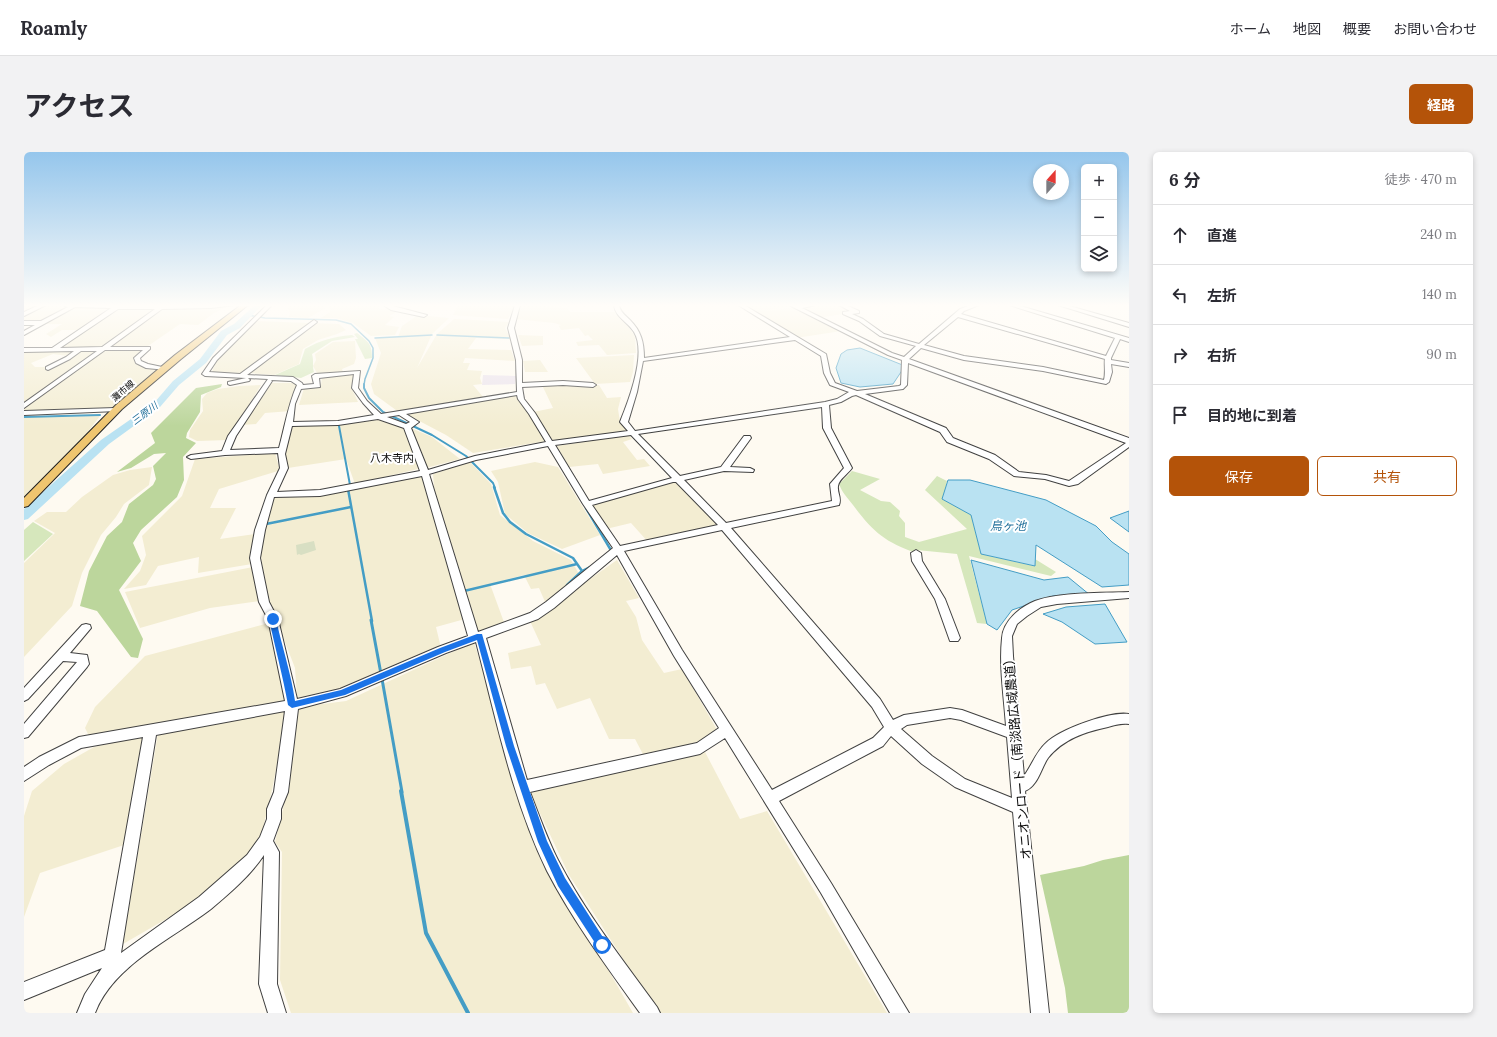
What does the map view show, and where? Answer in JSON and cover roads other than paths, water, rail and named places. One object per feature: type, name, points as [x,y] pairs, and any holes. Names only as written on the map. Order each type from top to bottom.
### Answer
[{"type":"main road","name":"灘市線","points":[[24,504],[28,498],[115,410],[195,345]]},
{"type":"street","points":[[54,349],[60,345]]},
{"type":"street","points":[[24,406],[108,345]]},
{"type":"street","points":[[86,1013],[91,1000],[109,974],[134,953],[216,893],[238,874],[265,842],[274,819],[274,809],[281,792],[292,705],[273,619],[263,596],[255,558],[260,530],[271,496],[284,468],[281,454],[289,424],[292,404],[300,384],[289,378],[206,374],[215,359],[229,345]]},
{"type":"street","points":[[241,376],[283,345]]},
{"type":"street","points":[[515,345],[519,360],[521,399],[532,412],[587,504],[618,549],[678,654],[826,888],[900,1013]]},
{"type":"street","points":[[639,345],[640,360],[636,388],[624,422],[633,433],[725,527],[876,704],[891,728],[927,760],[960,783],[1021,808]]},
{"type":"street","points":[[640,360],[695,351],[746,345]]},
{"type":"street","points":[[809,345],[824,354],[827,373],[832,384],[856,392],[943,430],[950,440],[992,457],[1017,474],[1046,477],[1069,484],[1129,444]]},
{"type":"street","points":[[869,345],[905,360],[1129,441]]},
{"type":"street","points":[[1060,345],[1129,365]]},
{"type":"street","points":[[271,496],[320,493],[425,473],[465,460],[551,443],[633,433],[825,404],[839,401],[856,392],[901,388],[904,386],[905,360],[910,354],[922,346],[964,358],[1043,369],[1106,382],[1109,372],[1108,359],[1115,345]]},
{"type":"street","points":[[48,368],[68,358],[81,348]]},
{"type":"street","points":[[24,350],[148,348],[137,358],[138,362],[146,366],[165,369]]},
{"type":"street","points":[[299,387],[318,386],[315,376],[358,372],[355,388],[365,402],[381,416],[411,425]]},
{"type":"street","points":[[230,383],[246,380],[269,381],[289,378]]},
{"type":"street","points":[[225,453],[232,436],[269,381]]},
{"type":"street","points":[[289,424],[338,423],[399,414],[520,389],[563,383],[593,385]]},
{"type":"street","points":[[24,775],[44,761],[80,743],[292,705],[342,693],[442,650],[534,616],[550,605],[588,572],[618,549],[836,503],[837,498],[834,482],[848,468],[827,428],[825,404]]},
{"type":"street","points":[[24,413],[115,410]]},
{"type":"street","points":[[399,414],[411,425],[523,787],[542,842],[562,882],[602,945],[651,1013]]},
{"type":"street","points":[[724,469],[747,438]]},
{"type":"street","points":[[191,457],[225,453],[282,450]]},
{"type":"street","points":[[587,504],[679,479],[724,469],[750,470]]},
{"type":"street","points":[[916,553],[917,561],[940,599],[954,638]]},
{"type":"street","name":"オニオンロード（南淡路広域農道）","points":[[1040,1013],[1013,734],[1007,656],[1008,636],[1013,622],[1023,613],[1038,604],[1056,600],[1129,595]]},
{"type":"street","points":[[24,696],[86,628]]},
{"type":"street","points":[[24,732],[83,664],[83,658],[60,656]]},
{"type":"street","points":[[769,799],[878,742],[891,728],[904,720],[950,713],[962,715],[1013,734]]},
{"type":"street","points":[[1018,784],[1024,785],[1029,781],[1044,754],[1057,741],[1073,731],[1123,718],[1129,719]]},
{"type":"street","points":[[109,974],[152,729]]},
{"type":"street","points":[[523,787],[700,748],[726,730]]},
{"type":"street","points":[[265,842],[272,852],[268,984],[277,1013]]},
{"type":"street","points":[[24,991],[112,955]]},
{"type":"water","points":[[860,348],[905,366],[893,384],[860,387],[841,383],[836,368],[841,354],[847,350]]},
{"type":"water","name":"鳥ヶ池","points":[[948,480],[970,480],[1046,500],[1096,526],[1112,542],[1129,554],[1129,585],[1102,587],[1036,545],[1035,566],[981,554],[971,515],[942,499]]},
{"type":"water","points":[[1129,511],[1129,532],[1110,518]]},
{"type":"water","points":[[971,560],[1044,580],[1068,577],[1090,595],[1053,596],[1012,610],[997,630],[987,624]]},
{"type":"water","points":[[1105,604],[1127,642],[1095,644],[1062,622],[1043,614],[1066,607]]},
{"type":"waterway","name":"三原川","points":[[24,516],[105,442],[157,405],[176,383],[203,361],[215,345]]},
{"type":"waterway","points":[[364,385],[373,358],[373,348],[371,345]]},
{"type":"waterway","points":[[364,385],[369,398],[383,412],[432,435],[466,456],[493,483],[495,488]]},
{"type":"waterway","points":[[24,417],[100,415]]},
{"type":"waterway","points":[[339,426],[350,485]]},
{"type":"waterway","points":[[494,487],[503,513],[510,522],[526,534],[573,558],[582,571]]},
{"type":"waterway","points":[[348,489],[372,621]]},
{"type":"waterway","points":[[266,524],[351,507]]},
{"type":"waterway","points":[[586,508],[612,552]]},
{"type":"waterway","points":[[464,591],[577,564]]},
{"type":"waterway","points":[[582,571],[592,566]]},
{"type":"waterway","points":[[567,585],[582,571]]},
{"type":"waterway","points":[[371,620],[381,674]]},
{"type":"waterway","points":[[382,679],[402,792]]},
{"type":"waterway","points":[[401,791],[426,933],[468,1013]]},
{"type":"district","name":"八木寺内","points":[[392,458]]}]
